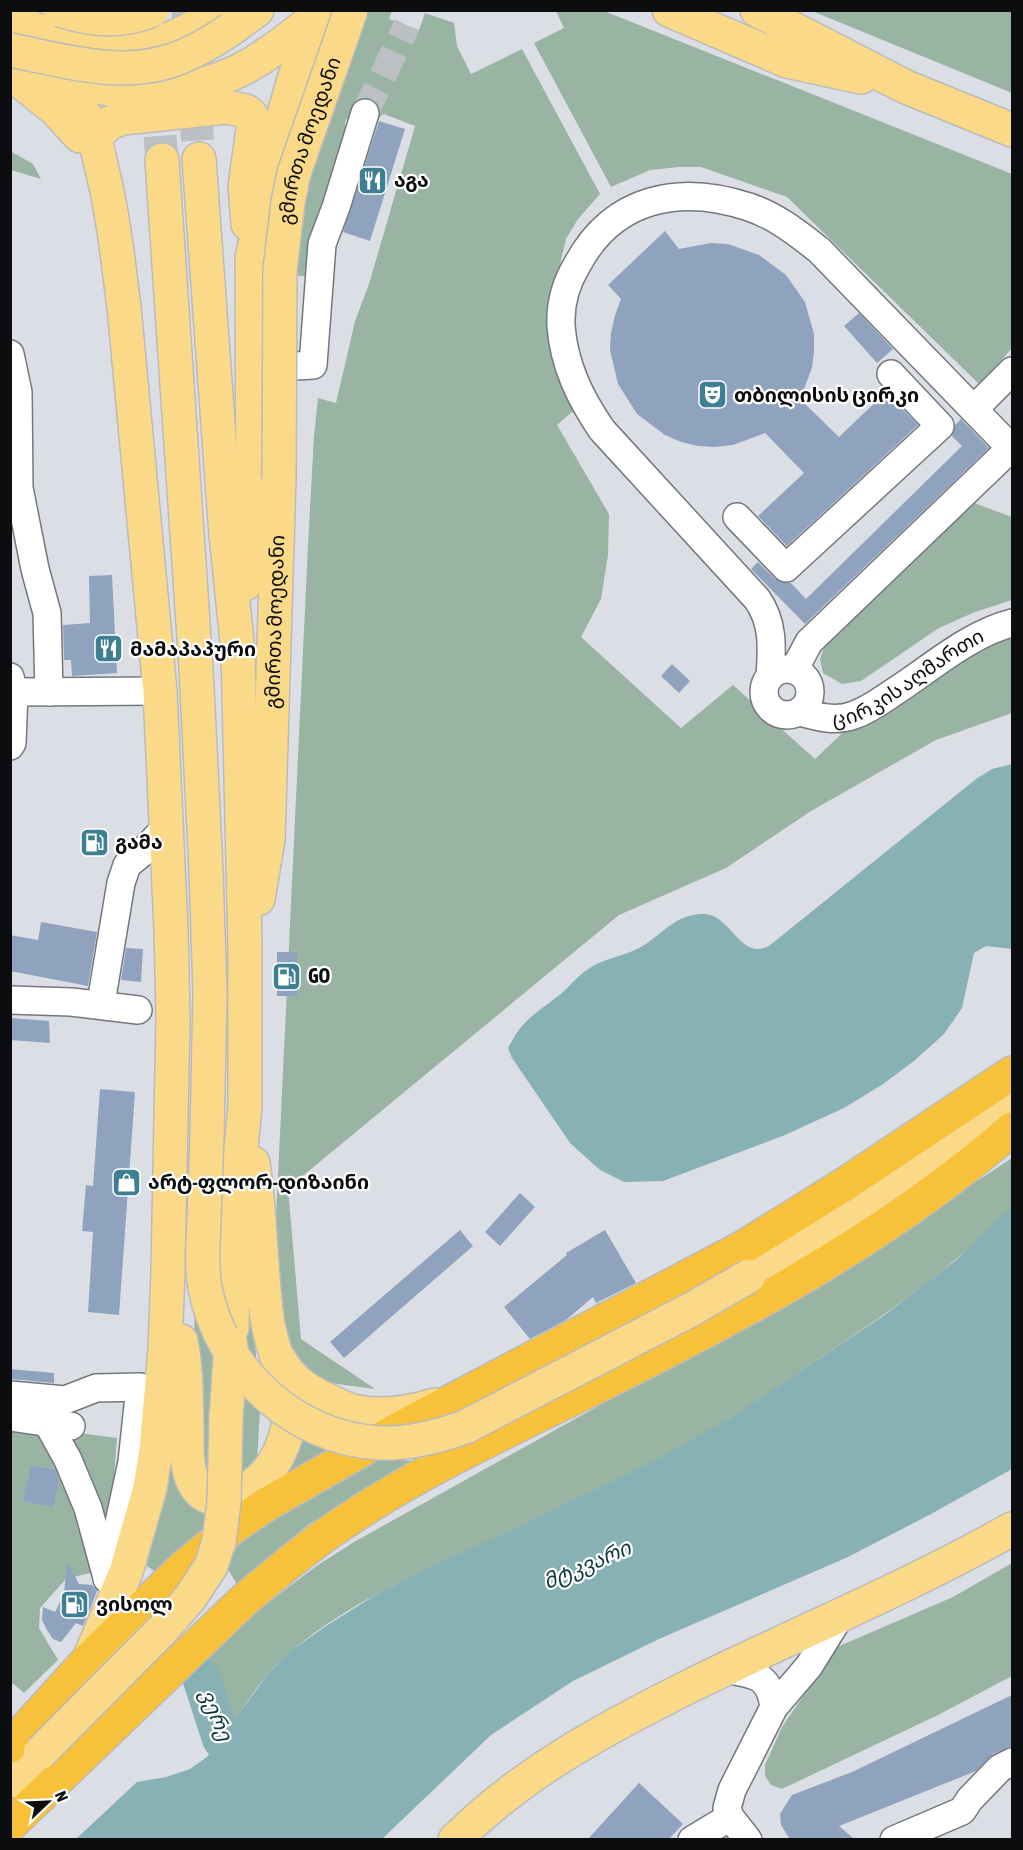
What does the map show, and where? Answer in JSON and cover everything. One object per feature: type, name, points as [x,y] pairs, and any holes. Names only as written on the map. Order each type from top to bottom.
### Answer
[{"type":"highway","points":[[25,1749],[88,1660],[184,1567],[230,1528],[285,1494],[451,1401],[742,1248],[845,1184],[1012,1074]]},
{"type":"highway","points":[[10,1825],[243,1601],[327,1534],[382,1498],[697,1335],[841,1253],[972,1163],[1012,1129]]},
{"type":"main road","points":[[60,10],[84,17],[105,19],[134,16],[152,10]]},
{"type":"main road","name":"გმირთა მოედანი","points":[[49,69],[80,82],[105,89],[147,91],[188,88],[228,76],[253,63],[325,10]]},
{"type":"main road","name":"გმირთა მოედანი","points":[[238,651],[253,513],[252,268],[280,128],[295,76],[309,40],[325,10]]},
{"type":"main road","name":"გმირთა მოედანი","points":[[245,947],[261,888],[268,840],[279,479],[280,270],[294,173],[351,10]]},
{"type":"main road","points":[[669,10],[787,61],[906,87]]},
{"type":"main road","points":[[732,10],[799,32]]},
{"type":"main road","points":[[757,10],[906,87],[1012,130]]},
{"type":"main road","points":[[10,16],[52,37],[82,48],[112,50],[159,44],[195,29],[236,17]]},
{"type":"main road","points":[[10,50],[78,64],[130,68],[170,61],[207,44],[236,17]]},
{"type":"main road","name":"გმირთა მოედანი","points":[[10,30],[49,69],[83,111],[94,138],[104,178],[125,318],[174,819],[210,958]]},
{"type":"main road","points":[[10,73],[55,109],[78,134],[104,178]]},
{"type":"main road","points":[[94,138],[109,123],[123,118],[227,108],[246,111],[251,115],[254,122],[245,186],[252,268]]},
{"type":"main road","name":"გმირთა მოედანი","points":[[198,159],[226,535],[238,651],[245,947]]},
{"type":"main road","points":[[162,160],[196,668],[210,958],[203,1271],[209,1304],[218,1329],[234,1359],[260,1390],[308,1423],[346,1438],[380,1443],[439,1437],[465,1427],[692,1309],[749,1276],[860,1206],[1012,1105]]},
{"type":"main road","points":[[88,1660],[113,1585],[140,1529],[156,1450],[165,1349],[168,1271],[174,819],[196,668]]},
{"type":"main road","points":[[10,1781],[25,1749],[164,1628],[190,1598],[211,1566],[219,1540],[224,1502],[226,1418],[232,1328],[234,1219],[245,1107],[245,947]]},
{"type":"main road","points":[[168,1271],[183,1351],[189,1469],[198,1489],[210,1498],[225,1498],[248,1490],[264,1475],[285,1439],[289,1416],[285,1389],[267,1321],[257,1184],[245,1107]]},
{"type":"main road","points":[[274,1351],[287,1373],[302,1387],[352,1411],[388,1414],[420,1410],[451,1401]]},
{"type":"main road","points":[[455,1839],[510,1791],[572,1749],[620,1721],[933,1572],[1012,1529]]},
{"type":"street","points":[[254,368],[313,365],[322,244],[365,113]]},
{"type":"street","points":[[782,674],[772,647],[771,626],[758,599],[602,430],[586,406],[573,379],[561,324],[563,298],[572,272],[584,252],[610,222],[636,206],[661,199],[687,197],[749,207],[772,217],[819,250],[1011,448],[810,642],[800,655],[782,674],[764,691],[768,705],[779,714],[794,715],[806,707],[811,693],[806,678],[782,674]]},
{"type":"street","points":[[252,268],[318,281]]},
{"type":"street","points":[[10,354],[18,392],[19,488],[35,569],[47,613],[49,692]]},
{"type":"street","points":[[974,409],[1012,371]]},
{"type":"street","points":[[737,517],[786,568],[940,426],[891,374]]},
{"type":"street","name":"ცირკის აღმართი","points":[[800,712],[819,718],[854,716],[876,704],[966,643],[999,626],[1012,623]]},
{"type":"street","points":[[10,746],[12,743],[12,685],[49,692],[160,691]]},
{"type":"street","points":[[103,991],[121,883],[127,865],[142,853],[174,819]]},
{"type":"street","points":[[10,1000],[72,1002],[138,1010]]},
{"type":"street","points":[[10,1378],[96,1388],[140,1387],[132,1462],[113,1585]]},
{"type":"street","points":[[10,1395],[65,1400],[96,1388]]},
{"type":"street","points":[[10,1417],[59,1424],[68,1460],[88,1508],[113,1585]]},
{"type":"street","points":[[748,1839],[730,1816],[727,1808],[732,1790],[774,1707],[809,1666],[840,1616]]},
{"type":"street","points":[[725,1670],[753,1675],[764,1681],[771,1691],[774,1707]]},
{"type":"street","points":[[942,1839],[970,1799],[1000,1768],[1012,1762]]},
{"type":"street","points":[[894,1839],[962,1811]]},
{"type":"street","points":[[692,1839],[730,1816]]},
{"type":"green space","points":[[364,11],[392,11],[389,19],[419,30],[425,13],[454,23],[457,46],[471,74],[522,49],[600,194],[578,219],[566,239],[561,260],[556,322],[579,406],[557,425],[609,514],[608,555],[601,599],[581,637],[681,728],[733,685],[815,759],[896,682],[1012,630],[1012,713],[936,740],[811,811],[726,868],[619,915],[288,1188],[301,1339],[375,1389],[323,1382],[299,1363],[280,1325],[274,1260],[308,546],[318,398],[336,403],[355,321],[369,284],[415,126],[384,114],[377,118],[354,108],[345,122],[348,152],[316,277],[290,275],[290,233]]},
{"type":"green space","points":[[556,11],[604,11],[1012,174],[1012,348],[980,385],[787,197],[701,167],[650,170],[611,187],[534,43],[564,28]]},
{"type":"green space","points":[[812,11],[1012,11],[1012,93]]},
{"type":"green space","points":[[10,151],[33,164],[41,179],[11,170]]},
{"type":"green space","points":[[974,503],[1012,517],[1012,600],[975,612],[939,628],[861,681],[842,684],[823,673],[820,659],[827,639]]},
{"type":"green space","points":[[1012,1158],[1012,1205],[966,1251],[915,1292],[752,1404],[677,1450],[507,1533],[422,1571],[340,1615],[290,1652],[273,1668],[231,1726],[224,1719],[207,1659],[220,1641],[315,1567],[354,1542],[837,1273]]},
{"type":"green space","points":[[249,1260],[260,1410],[257,1462],[242,1485],[208,1480],[196,1439],[194,1288],[212,1355],[240,1386]]},
{"type":"green space","points":[[313,1423],[388,1424],[271,1483],[297,1453]]},
{"type":"green space","points":[[10,1424],[117,1438],[108,1554],[94,1572],[66,1579],[40,1608],[39,1628],[58,1660],[24,1693],[10,1681]]},
{"type":"green space","points":[[168,1432],[171,1462],[239,1504],[164,1578],[147,1566]]},
{"type":"green space","points":[[376,1459],[420,1461],[309,1524],[237,1584],[227,1568],[237,1546],[317,1490]]},
{"type":"green space","points":[[1012,1563],[1012,1676],[938,1715],[782,1789],[771,1785],[765,1776],[765,1765],[782,1727],[837,1647],[953,1597]]},
{"type":"water","points":[[1012,764],[1012,949],[986,946],[974,953],[962,1008],[944,1034],[914,1061],[883,1084],[844,1108],[785,1135],[663,1181],[624,1182],[600,1170],[570,1143],[512,1058],[508,1048],[519,1030],[532,1016],[562,993],[586,970],[641,947],[670,925],[686,917],[705,914],[714,917],[751,948],[759,949],[769,946],[976,779],[992,769]]},
{"type":"water","name":"მტკვარი","points":[[1012,1205],[1012,1469],[848,1557],[659,1639],[573,1681],[491,1735],[382,1839],[76,1839],[137,1782],[166,1777],[190,1769],[207,1757],[268,1674],[289,1652],[326,1626],[377,1594],[431,1566],[506,1533],[660,1458],[732,1417],[883,1316],[955,1261]]},
{"type":"building","name":"აგა","points":[[379,121],[405,129],[370,241],[343,232]]},
{"type":"building","name":"თბილისის ცირკი","points":[[665,231],[679,249],[711,243],[728,244],[759,255],[786,275],[805,302],[814,334],[812,368],[800,399],[839,437],[886,392],[918,425],[787,546],[758,516],[804,473],[765,433],[733,445],[715,447],[681,442],[665,435],[637,414],[618,384],[610,350],[611,333],[621,299],[608,285]]},
{"type":"building","points":[[859,313],[893,349],[877,363],[844,326]]},
{"type":"building","points":[[961,419],[989,448],[805,624],[751,569],[758,562],[775,579],[782,583],[791,583],[806,599],[962,446],[952,436],[955,425]]},
{"type":"building","points":[[112,575],[117,673],[72,676],[71,660],[64,660],[63,625],[90,623],[89,576]]},
{"type":"building","points":[[672,664],[690,681],[679,693],[661,676]]},
{"type":"building","points":[[41,922],[97,932],[88,986],[10,971],[10,935],[38,940]]},
{"type":"building","points":[[126,948],[143,949],[141,982],[121,980]]},
{"type":"building","points":[[277,952],[297,952],[297,996],[277,996]]},
{"type":"building","points":[[10,1018],[49,1021],[50,1043],[10,1040]]},
{"type":"building","points":[[100,1089],[135,1092],[119,1315],[88,1312],[93,1232],[82,1231],[86,1185],[93,1186]]},
{"type":"building","points":[[520,1193],[535,1207],[500,1246],[485,1232]]},
{"type":"building","points":[[460,1230],[473,1246],[344,1358],[330,1342]]},
{"type":"building","points":[[605,1230],[636,1283],[596,1303],[593,1297],[566,1320],[530,1339],[504,1307],[567,1255],[566,1253]]},
{"type":"building","points":[[10,1369],[54,1373],[54,1383],[10,1379]]},
{"type":"building","points":[[31,1465],[55,1470],[59,1480],[53,1507],[23,1501]]},
{"type":"building","points":[[67,1562],[79,1584],[92,1585],[97,1591],[83,1626],[76,1623],[61,1642],[53,1639],[42,1620],[43,1607],[55,1612],[64,1594]]},
{"type":"building","points":[[1012,1695],[1012,1746],[993,1754],[976,1771],[839,1826],[854,1839],[790,1839],[781,1825],[780,1814],[792,1795],[852,1772]]},
{"type":"building","points":[[639,1783],[683,1824],[669,1839],[588,1839]]},
{"type":"waterway","name":"ვერე","points":[[201,1677],[221,1739],[254,1777]]},
{"type":"tunnel","points":[[188,10],[199,159]]},
{"type":"tunnel","points":[[365,113],[407,25]]},
{"type":"tunnel","points":[[156,87],[162,160]]},
{"type":"place","name":"აგა","points":[[373,180]]},
{"type":"place","name":"თბილისის ცირკი","points":[[713,395]]},
{"type":"place","name":"მამაპაპური","points":[[109,649]]},
{"type":"place","name":"გამა","points":[[94,842]]},
{"type":"place","name":"GO","points":[[287,976]]},
{"type":"place","name":"არტ-ფლორ-დიზაინი","points":[[127,1182]]},
{"type":"place","name":"ვისოლ","points":[[75,1604]]}]
